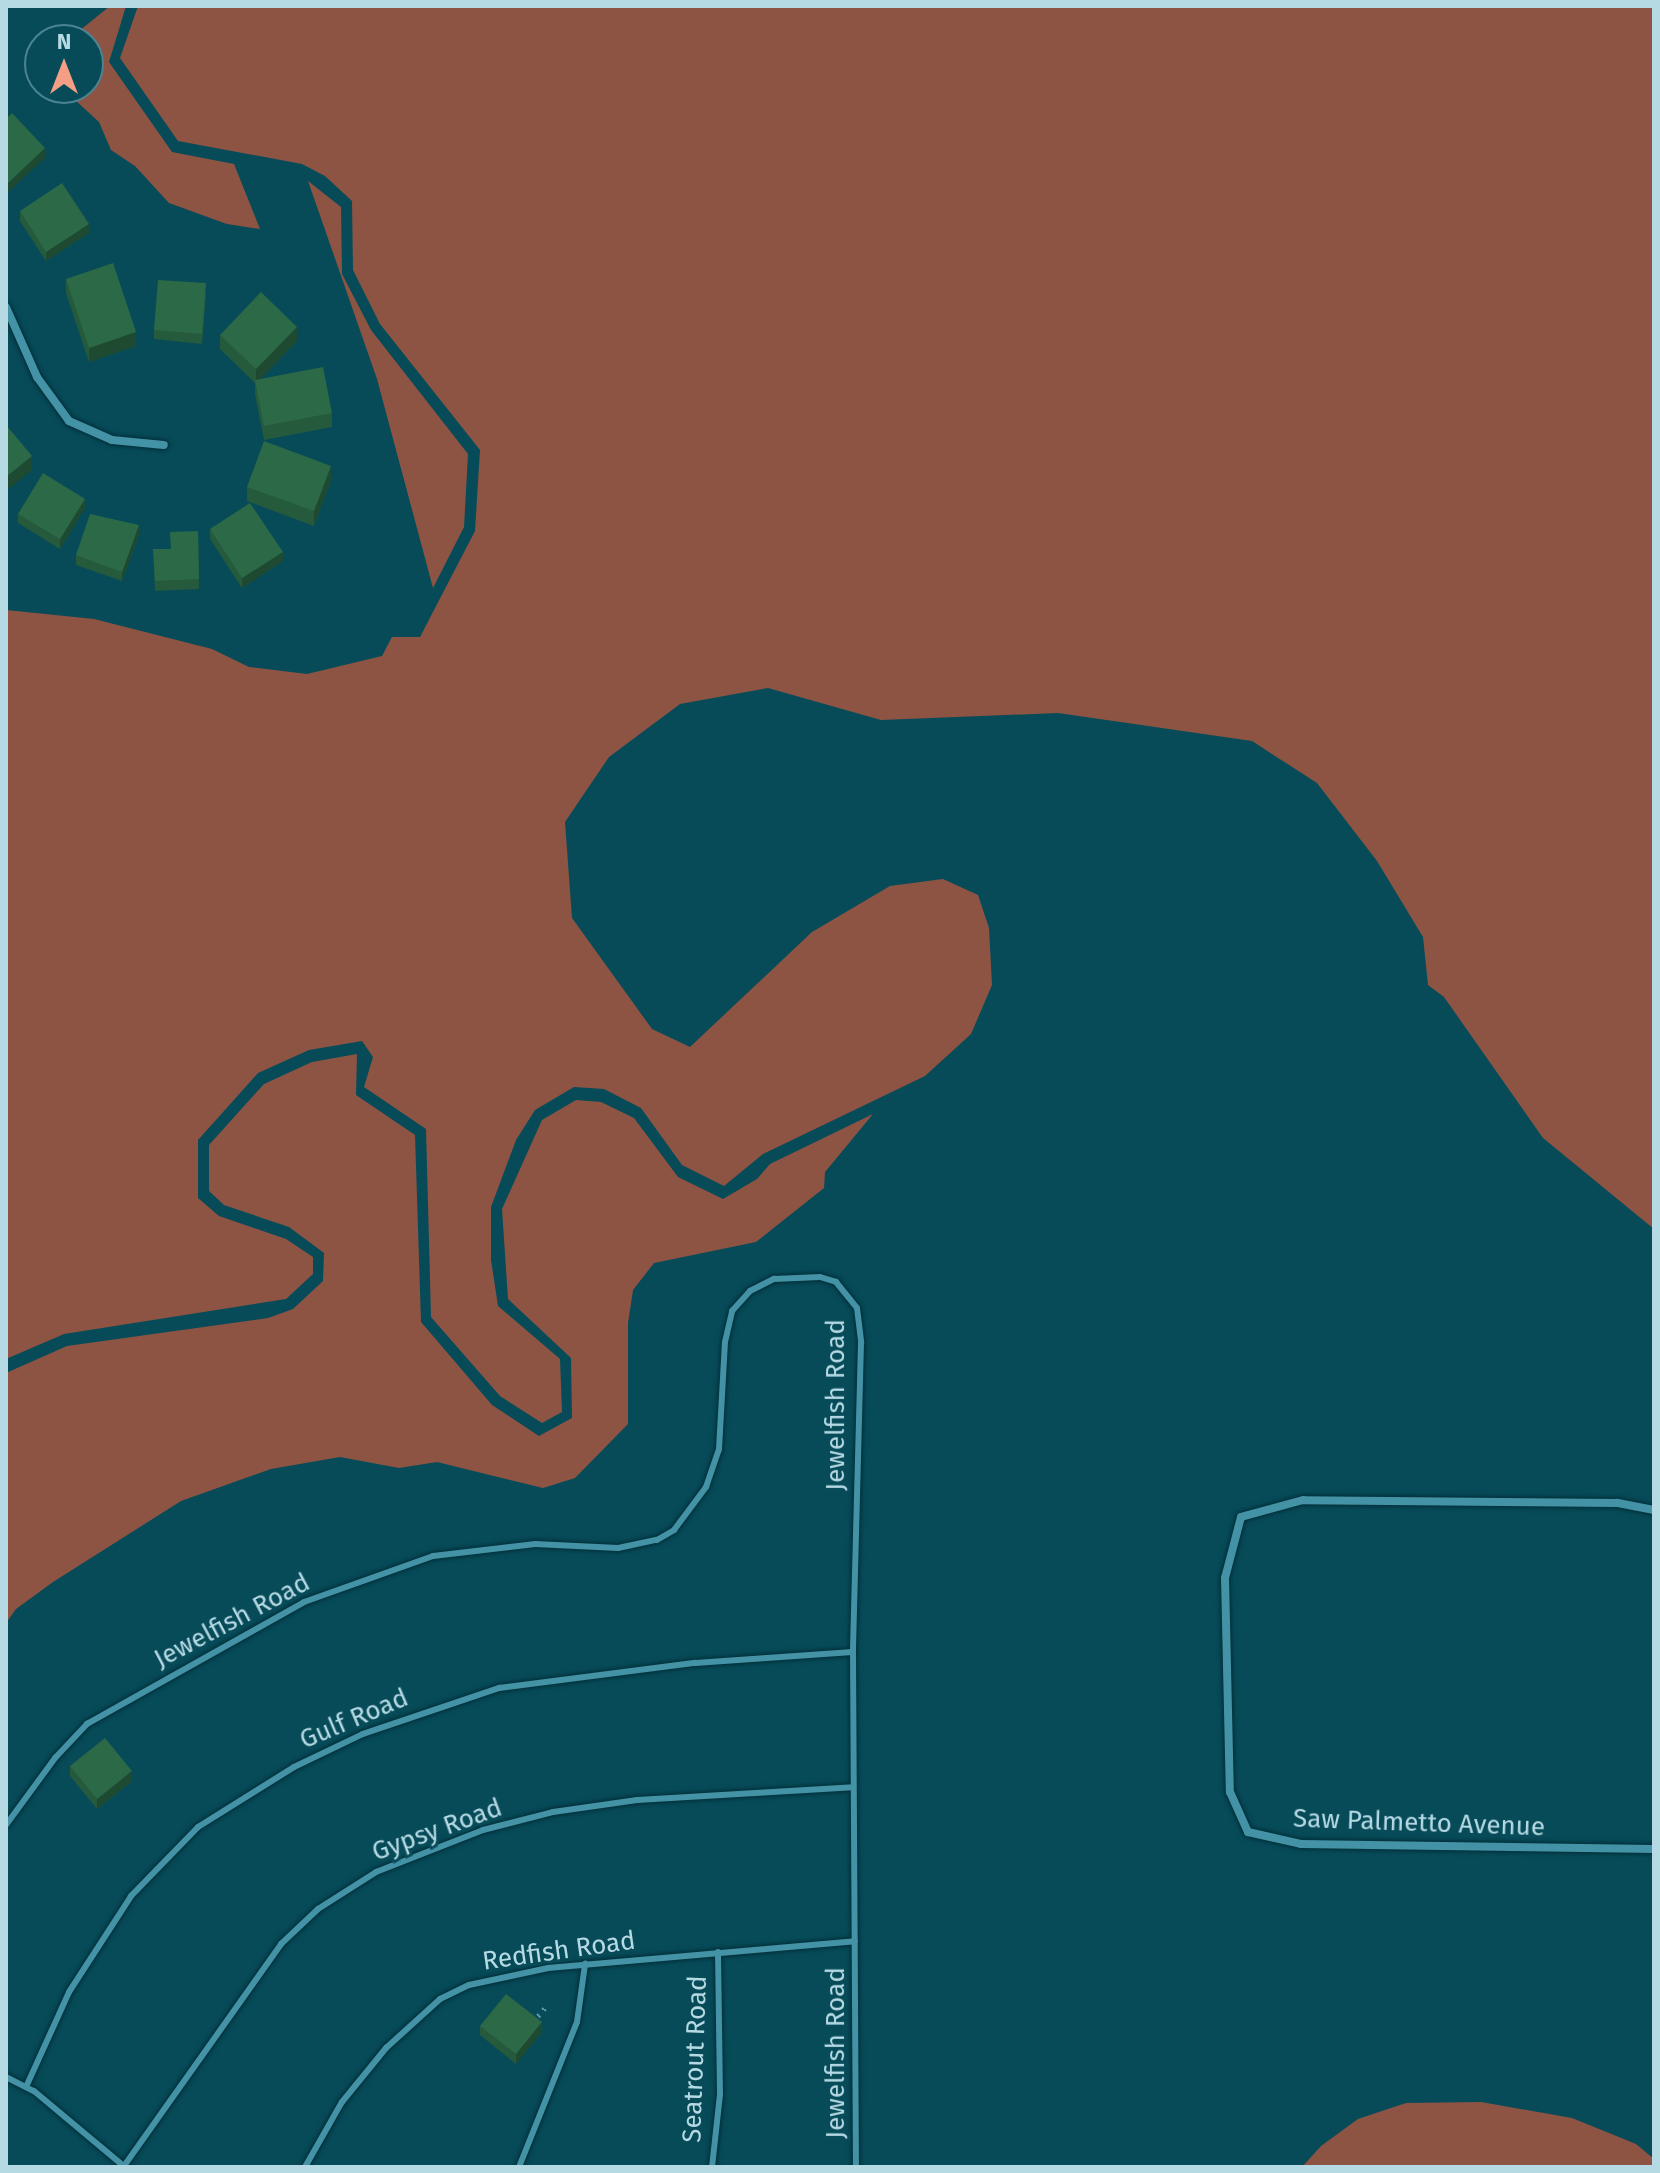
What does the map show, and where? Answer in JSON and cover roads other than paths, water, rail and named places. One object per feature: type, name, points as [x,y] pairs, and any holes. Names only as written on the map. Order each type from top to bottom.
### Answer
[{"type":"street","points":[[6,307],[37,377],[69,421],[112,440],[164,445]]},
{"type":"street","name":"Saw Palmetto Avenue","points":[[1654,1510],[1617,1503],[1303,1500],[1241,1517],[1225,1578],[1230,1792],[1248,1832],[1301,1844],[1654,1849]]},
{"type":"lane","name":"Jewelfish Road","points":[[6,1825],[55,1758],[87,1724],[304,1602],[379,1571],[433,1556],[535,1544],[618,1548],[657,1540],[674,1530],[706,1487],[719,1449],[725,1342],[732,1311],[750,1291],[774,1279],[820,1277],[836,1282],[857,1308],[861,1343],[853,1652],[856,2167]]},
{"type":"lane","name":"Gulf Road","points":[[26,2087],[69,1992],[131,1896],[198,1827],[294,1767],[363,1734],[499,1688],[695,1663],[853,1652]]},
{"type":"lane","name":"Gypsy Road","points":[[124,2167],[281,1944],[318,1909],[376,1872],[483,1830],[553,1812],[637,1800],[853,1787]]},
{"type":"lane","name":"Redfish Road","points":[[305,2167],[342,2102],[386,2048],[440,1999],[505,1974],[585,1964],[855,1941]]},
{"type":"lane","name":"Seatrout Road","points":[[712,2167],[720,2095],[718,1952]]},
{"type":"lane","points":[[519,2167],[577,2022],[585,1964]]},
{"type":"lane","points":[[6,2077],[26,2087],[124,2167]]}]
